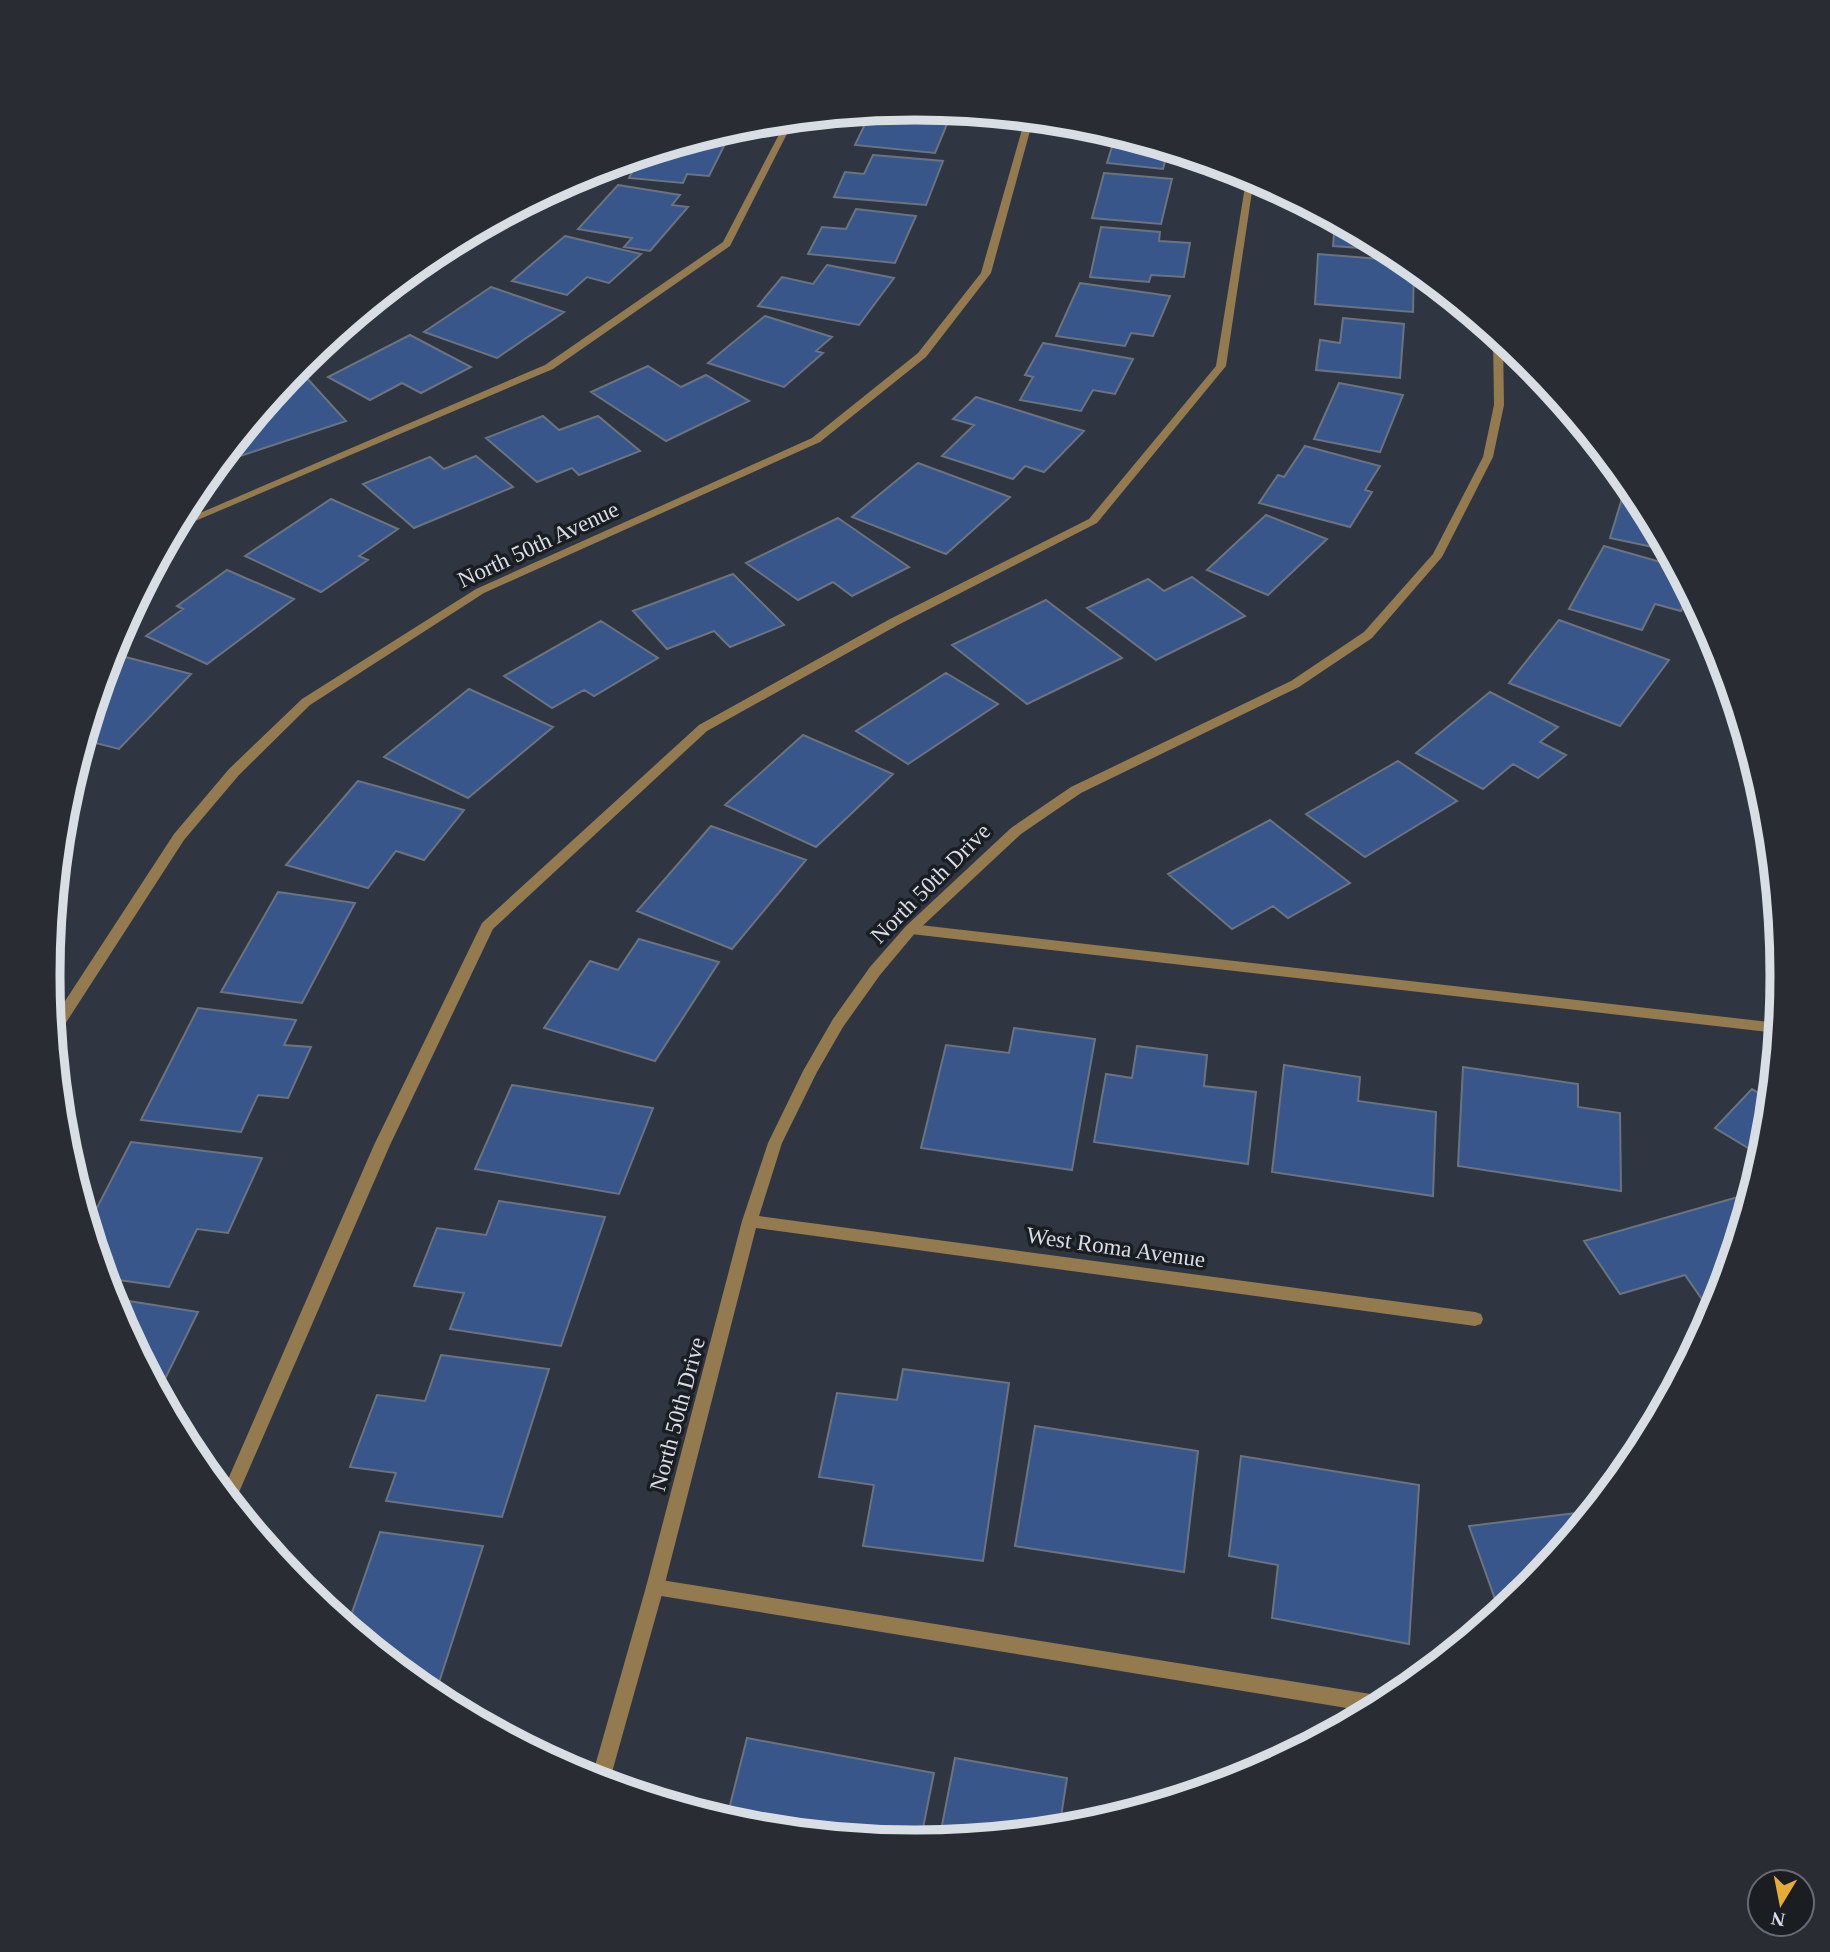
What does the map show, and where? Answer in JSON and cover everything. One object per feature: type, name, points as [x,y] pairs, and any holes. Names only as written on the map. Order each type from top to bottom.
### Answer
[{"type":"street","name":"North 50th Avenue","points":[[61,1019],[180,837],[234,772],[306,702],[480,591],[816,440],[922,355],[986,273],[1027,128]]},
{"type":"street","points":[[192,520],[550,366],[727,244],[785,131]]},
{"type":"street","points":[[232,1491],[382,1145],[487,926],[703,728],[894,622],[1093,521],[1221,366],[1248,189]]},
{"type":"street","name":"North 50th Drive","points":[[603,1772],[655,1587],[750,1221],[775,1143],[810,1071],[867,981],[911,929],[1016,831],[1076,790],[1295,684],[1368,635],[1438,555],[1488,457],[1499,405],[1498,351]]},
{"type":"street","points":[[911,929],[1769,1027]]},
{"type":"street","name":"West Roma Avenue","points":[[750,1221],[1475,1319]]},
{"type":"street","points":[[655,1587],[1366,1702]]},
{"type":"building","points":[[948,121],[935,153],[855,145],[866,122]]},
{"type":"building","points":[[726,142],[709,176],[687,174],[683,183],[629,178],[634,168],[640,166]]},
{"type":"building","points":[[1113,144],[1166,159],[1163,169],[1107,163]]},
{"type":"building","points":[[873,155],[943,161],[926,205],[834,197],[845,172],[864,174]]},
{"type":"building","points":[[1104,173],[1172,179],[1161,224],[1092,218]]},
{"type":"building","points":[[618,185],[680,195],[672,205],[688,207],[650,251],[624,247],[632,238],[578,229]]},
{"type":"building","points":[[856,209],[916,216],[895,263],[808,254],[822,227],[846,229]]},
{"type":"building","points":[[1101,227],[1160,232],[1159,241],[1190,243],[1184,277],[1151,275],[1149,282],[1090,277]]},
{"type":"building","points":[[1334,230],[1364,248],[1333,246]]},
{"type":"building","points":[[565,236],[641,254],[609,283],[587,277],[567,295],[512,281]]},
{"type":"building","points":[[1318,254],[1381,259],[1414,281],[1413,312],[1315,304]]},
{"type":"building","points":[[827,265],[894,278],[859,325],[758,306],[782,277],[813,284]]},
{"type":"building","points":[[1080,283],[1170,296],[1153,336],[1131,333],[1125,346],[1056,336]]},
{"type":"building","points":[[491,287],[564,312],[497,358],[424,332]]},
{"type":"building","points":[[765,316],[832,337],[816,351],[823,353],[784,387],[708,363]]},
{"type":"building","points":[[1343,318],[1404,324],[1400,378],[1316,370],[1320,340],[1340,343]]},
{"type":"building","points":[[410,335],[471,367],[421,393],[402,383],[370,400],[328,377]]},
{"type":"building","points":[[1043,343],[1133,359],[1115,394],[1093,390],[1081,411],[1020,400],[1033,377],[1025,375]]},
{"type":"building","points":[[648,366],[681,387],[706,375],[749,401],[666,441],[591,392]]},
{"type":"building","points":[[305,376],[346,421],[234,458]]},
{"type":"building","points":[[1339,383],[1403,395],[1380,452],[1314,439]]},
{"type":"building","points":[[976,397],[1084,431],[1044,472],[1025,466],[1013,479],[942,456],[974,425],[953,419]]},
{"type":"building","points":[[543,416],[559,430],[598,416],[640,451],[579,475],[572,468],[537,482],[486,438]]},
{"type":"building","points":[[1305,446],[1380,466],[1365,490],[1372,492],[1350,527],[1259,503],[1278,475],[1284,477]]},
{"type":"building","points":[[476,456],[513,487],[414,528],[363,484],[430,457],[444,469]]},
{"type":"building","points":[[918,463],[1010,497],[946,554],[852,517]]},
{"type":"building","points":[[1623,496],[1656,548],[1610,538]]},
{"type":"building","points":[[331,499],[398,529],[359,556],[368,560],[321,592],[245,556]]},
{"type":"building","points":[[1266,515],[1327,539],[1268,595],[1207,570]]},
{"type":"building","points":[[838,518],[909,567],[852,596],[833,582],[798,600],[746,563]]},
{"type":"building","points":[[1604,546],[1664,563],[1684,603],[1681,611],[1655,604],[1642,630],[1569,609]]},
{"type":"building","points":[[227,570],[294,599],[207,664],[146,636],[183,609],[177,606]]},
{"type":"building","points":[[733,574],[784,625],[730,647],[714,631],[667,649],[633,611]]},
{"type":"building","points":[[1192,577],[1245,616],[1156,660],[1087,608],[1148,579],[1164,591]]},
{"type":"building","points":[[1046,600],[1122,658],[1027,704],[952,645]]},
{"type":"building","points":[[1559,620],[1669,660],[1620,726],[1509,683]]},
{"type":"building","points":[[601,621],[658,658],[594,696],[584,690],[552,708],[504,676]]},
{"type":"building","points":[[122,656],[191,674],[119,749],[93,742]]},
{"type":"building","points":[[946,673],[998,704],[908,764],[856,731]]},
{"type":"building","points":[[469,689],[553,727],[468,798],[384,757]]},
{"type":"building","points":[[1490,692],[1558,727],[1540,742],[1566,755],[1538,778],[1513,764],[1483,789],[1416,753]]},
{"type":"building","points":[[803,735],[893,774],[816,847],[725,805]]},
{"type":"building","points":[[1398,761],[1457,801],[1365,857],[1306,814]]},
{"type":"building","points":[[358,781],[464,810],[424,860],[396,851],[368,888],[286,865]]},
{"type":"building","points":[[1270,820],[1350,883],[1288,918],[1273,906],[1232,929],[1168,874]]},
{"type":"building","points":[[711,826],[806,860],[732,949],[637,911]]},
{"type":"building","points":[[278,892],[355,903],[302,1003],[221,992]]},
{"type":"building","points":[[639,939],[719,962],[655,1061],[544,1028],[590,961],[618,970]]},
{"type":"building","points":[[198,1008],[296,1020],[284,1045],[311,1047],[288,1098],[258,1095],[241,1132],[141,1120]]},
{"type":"building","points":[[1014,1028],[1095,1039],[1072,1170],[921,1148],[946,1045],[1009,1053]]},
{"type":"building","points":[[1137,1046],[1207,1055],[1204,1086],[1256,1092],[1248,1164],[1094,1142],[1106,1074],[1132,1078]]},
{"type":"building","points":[[1284,1065],[1360,1077],[1358,1101],[1436,1112],[1433,1196],[1272,1172]]},
{"type":"building","points":[[1463,1067],[1578,1084],[1578,1107],[1620,1113],[1621,1191],[1458,1166]]},
{"type":"building","points":[[512,1085],[653,1108],[619,1194],[475,1169]]},
{"type":"building","points":[[1752,1089],[1762,1095],[1752,1150],[1715,1128]]},
{"type":"building","points":[[131,1142],[262,1158],[228,1233],[197,1229],[169,1287],[116,1280],[94,1214]]},
{"type":"building","points":[[1741,1196],[1725,1251],[1705,1303],[1685,1275],[1620,1294],[1584,1241]]},
{"type":"building","points":[[499,1201],[605,1217],[561,1346],[450,1329],[464,1293],[414,1286],[437,1228],[486,1235]]},
{"type":"building","points":[[124,1300],[198,1312],[163,1383]]},
{"type":"building","points":[[441,1355],[549,1369],[502,1517],[386,1501],[396,1473],[350,1467],[377,1395],[425,1401]]},
{"type":"building","points":[[903,1369],[1009,1383],[983,1561],[863,1546],[874,1485],[819,1477],[837,1393],[897,1400]]},
{"type":"building","points":[[1035,1426],[1198,1451],[1184,1572],[1015,1546]]},
{"type":"building","points":[[1241,1456],[1419,1485],[1409,1644],[1272,1618],[1278,1565],[1229,1556]]},
{"type":"building","points":[[1581,1512],[1520,1581],[1496,1603],[1469,1526]]},
{"type":"building","points":[[380,1532],[483,1546],[438,1686],[394,1655],[350,1618]]},
{"type":"building","points":[[747,1738],[934,1773],[922,1831],[859,1830],[803,1824],[729,1810]]},
{"type":"building","points":[[955,1758],[1067,1778],[1061,1818],[971,1830],[941,1831]]}]
